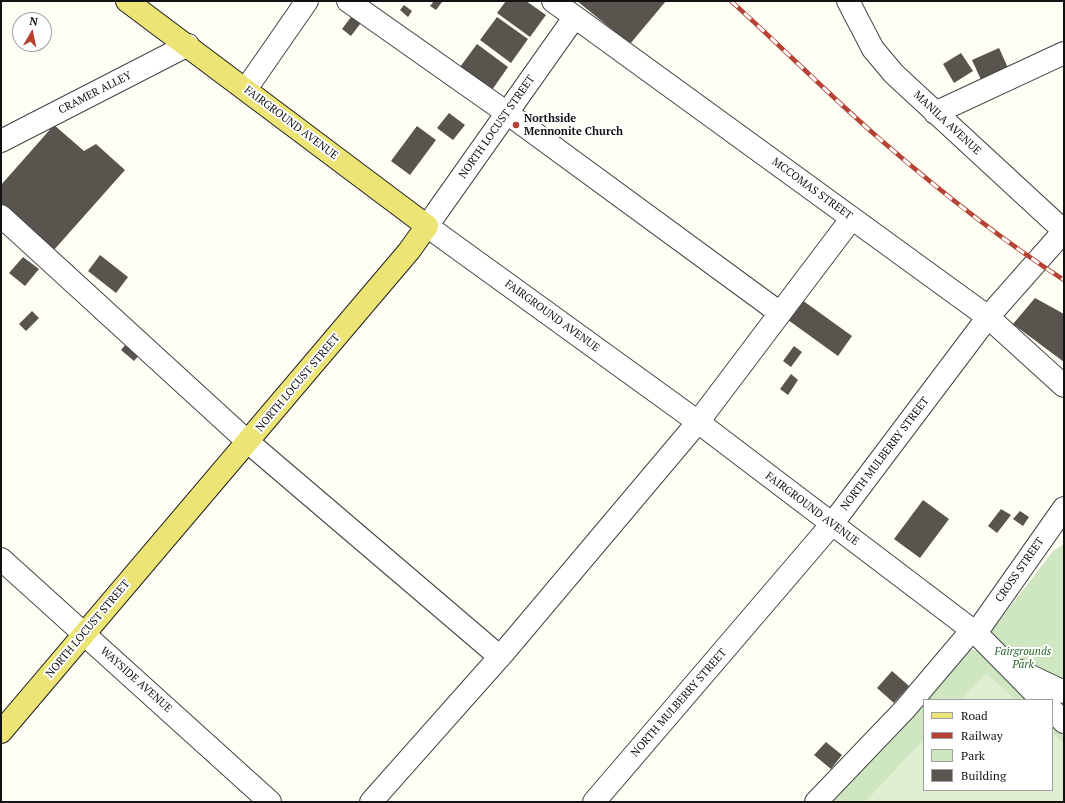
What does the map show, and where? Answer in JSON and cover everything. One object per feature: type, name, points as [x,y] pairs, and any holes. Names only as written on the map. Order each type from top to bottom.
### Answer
[{"type":"main road","name":"FAIRGROUND AVENUE","points":[[127,1],[188,45],[427,226]]},
{"type":"main road","name":"NORTH LOCUST STREET","points":[[1,732],[409,252],[427,226]]},
{"type":"street","points":[[246,89],[307,1]]},
{"type":"street","points":[[348,1],[508,113],[780,313]]},
{"type":"street","name":"MCCOMAS STREET","points":[[553,1],[574,18],[988,317],[1064,386]]},
{"type":"street","name":"MANILA AVENUE","points":[[848,1],[873,49],[894,74],[1064,231]]},
{"type":"street","name":"NORTH LOCUST STREET","points":[[427,226],[574,18]]},
{"type":"street","name":"CRAMER ALLEY","points":[[1,141],[188,45]]},
{"type":"street","points":[[935,113],[1064,53]]},
{"type":"street","points":[[1,216],[248,442],[500,657]]},
{"type":"street","points":[[371,802],[500,657],[698,422],[852,218]]},
{"type":"street","name":"FAIRGROUND AVENUE","points":[[427,226],[698,422],[974,631],[1041,699]]},
{"type":"street","name":"NORTH MULBERRY STREET","points":[[594,802],[832,524],[988,317],[1064,231]]},
{"type":"street","name":"CROSS STREET","points":[[816,802],[904,709],[974,631],[1064,508]]},
{"type":"street","name":"WAYSIDE AVENUE","points":[[1,559],[270,802]]},
{"type":"street","points":[[1008,665],[1064,692]]},
{"type":"street","points":[[1053,711],[1064,722]]},
{"type":"green space","name":"Fairgrounds Park","points":[[1064,544],[1064,802],[827,802],[923,699],[923,791],[1053,791],[1053,699],[923,699],[970,649],[976,651],[1053,551]]},
{"type":"green space","points":[[986,673],[1015,699],[962,699]]},
{"type":"green space","points":[[1053,734],[1064,743],[1064,802],[865,802],[923,740],[923,791],[1053,791]]},
{"type":"building","points":[[434,1],[442,2],[436,10],[430,6]]},
{"type":"building","points":[[506,1],[526,1],[546,15],[530,37],[497,13]]},
{"type":"building","points":[[577,1],[666,1],[630,44]]},
{"type":"building","points":[[404,5],[412,11],[408,17],[400,10]]},
{"type":"building","points":[[354,13],[363,20],[351,36],[342,29]]},
{"type":"building","points":[[497,17],[528,39],[511,63],[480,40]]},
{"type":"building","points":[[477,44],[508,67],[492,90],[460,67]]},
{"type":"building","points":[[999,48],[1009,70],[982,82],[972,60]]},
{"type":"building","points":[[961,53],[973,71],[954,83],[943,64]]},
{"type":"building","points":[[449,113],[465,125],[453,140],[437,128]]},
{"type":"building","points":[[54,125],[84,151],[96,144],[125,170],[53,251],[1,206],[1,185]]},
{"type":"building","points":[[417,126],[436,140],[410,175],[391,161]]},
{"type":"building","points":[[100,255],[128,277],[116,293],[88,271]]},
{"type":"building","points":[[23,257],[39,269],[25,286],[9,273]]},
{"type":"building","points":[[1035,298],[1064,314],[1064,362],[1013,324]]},
{"type":"building","points":[[802,300],[852,336],[838,356],[788,320]]},
{"type":"building","points":[[32,311],[39,318],[26,331],[19,324]]},
{"type":"building","points":[[127,343],[140,354],[134,361],[121,350]]},
{"type":"building","points":[[794,346],[802,352],[791,367],[783,361]]},
{"type":"building","points":[[791,374],[798,380],[788,395],[780,389]]},
{"type":"building","points":[[923,500],[949,519],[920,558],[894,539]]},
{"type":"building","points":[[1001,509],[1011,515],[997,533],[988,526]]},
{"type":"building","points":[[1020,511],[1029,517],[1023,526],[1013,519]]},
{"type":"building","points":[[892,671],[909,686],[894,703],[877,688]]},
{"type":"building","points":[[826,742],[842,755],[831,769],[814,755]]},
{"type":"railway","points":[[731,1],[844,107],[904,160],[994,231],[1064,280]]},
{"type":"place","name":"Northside Mennonite Church","points":[[516,125]]}]
